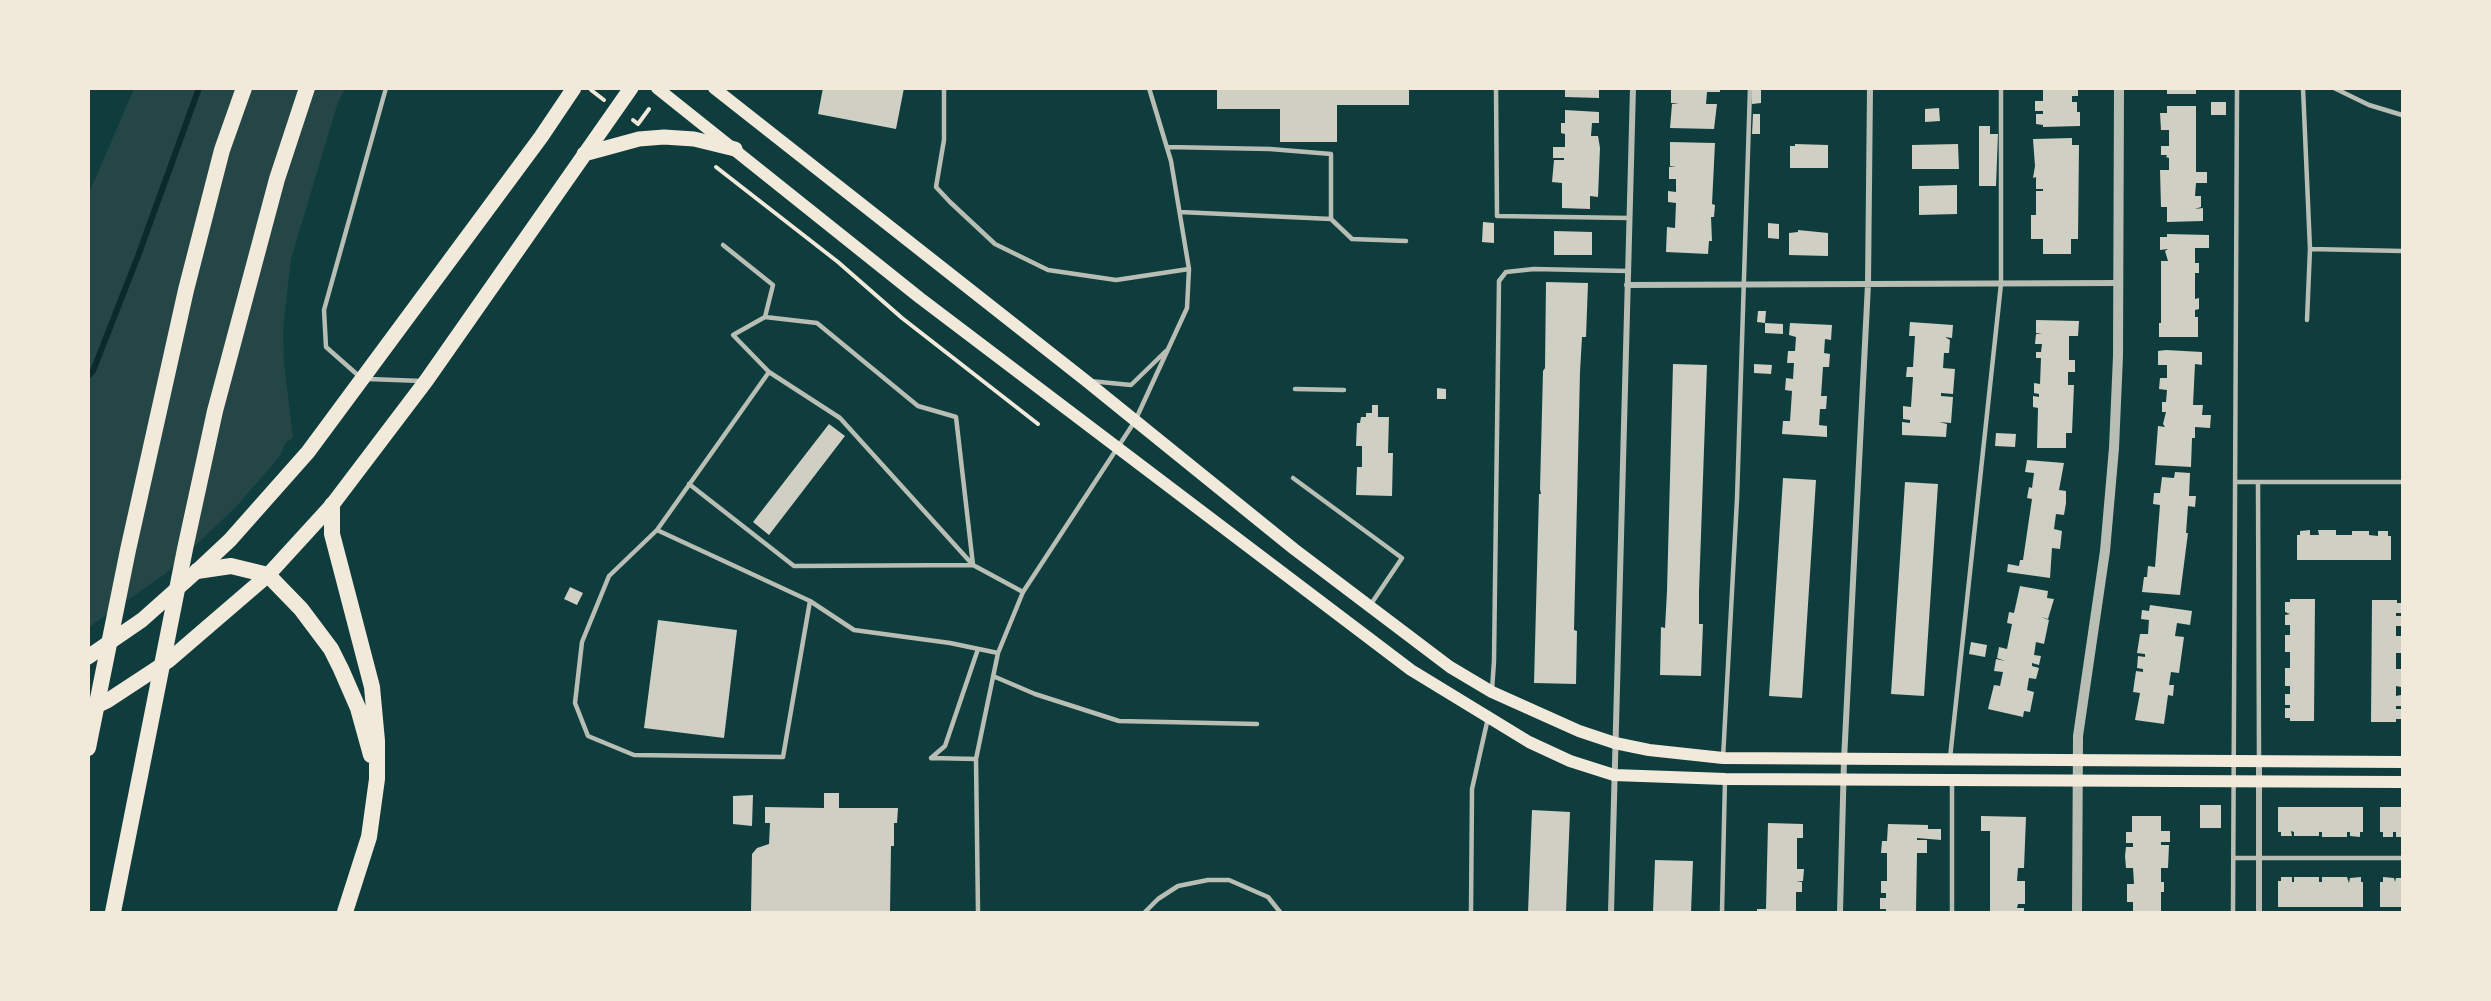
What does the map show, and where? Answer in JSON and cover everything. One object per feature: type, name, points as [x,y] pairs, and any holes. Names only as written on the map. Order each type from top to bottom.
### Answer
[{"type":"highway","points":[[88,748],[128,550],[183,301],[222,150],[244,88]]},
{"type":"highway","points":[[113,912],[185,549],[215,411],[277,179],[307,88]]},
{"type":"highway","points":[[332,505],[332,534],[337,559],[375,706],[377,779],[369,837],[345,912]]},
{"type":"highway","points":[[197,571],[231,566],[268,575],[301,609],[331,649],[358,708],[377,779]]},
{"type":"main road","points":[[88,657],[142,620],[197,571],[230,540],[308,452],[534,147],[574,88]]},
{"type":"main road","points":[[88,710],[107,701],[168,661],[268,575],[332,505],[426,381],[630,88]]},
{"type":"main road","points":[[657,88],[920,298],[1411,670],[1529,742],[1570,761],[1614,775],[1725,779],[2403,782]]},
{"type":"main road","points":[[714,88],[1085,380],[1294,549],[1369,606],[1450,667],[1492,692],[1541,716],[1615,743],[1649,750],[1723,758],[2403,762]]},
{"type":"main road","points":[[584,154],[639,139],[664,137],[694,139],[735,149]]},
{"type":"street","points":[[1611,912],[1633,88]]},
{"type":"street","points":[[1840,912],[1843,780],[1868,284],[1870,88]]},
{"type":"street","points":[[2077,912],[2078,736],[2099,598],[2110,500],[2118,356],[2120,88]]},
{"type":"street","points":[[1627,285],[2118,283]]},
{"type":"street","points":[[2259,761],[2259,912]]},
{"type":"lane","points":[[386,88],[324,310],[326,347],[362,379],[426,381]]},
{"type":"lane","points":[[944,88],[944,140],[936,187],[995,244],[1048,270],[1116,280],[1190,269]]},
{"type":"lane","points":[[978,912],[976,759],[998,653],[1023,592],[1135,421],[1187,308],[1190,269],[1167,147],[1149,88]]},
{"type":"lane","points":[[1496,88],[1497,216],[1629,218]]},
{"type":"lane","points":[[1723,758],[1737,500],[1750,88]]},
{"type":"lane","points":[[1950,759],[2001,284],[2001,88]]},
{"type":"lane","points":[[2233,912],[2237,482],[2237,88]]},
{"type":"lane","points":[[2303,88],[2310,249],[2307,320]]},
{"type":"lane","points":[[2334,88],[2376,108],[2403,115]]},
{"type":"lane","points":[[1167,147],[1270,149],[1331,154],[1331,219]]},
{"type":"lane","points":[[1180,212],[1331,219],[1352,239],[1406,241]]},
{"type":"lane","points":[[723,245],[773,285],[765,317]]},
{"type":"lane","points":[[2310,249],[2403,251]]},
{"type":"lane","points":[[1492,692],[1499,281],[1506,272],[1534,269],[1628,271]]},
{"type":"lane","points":[[973,565],[956,417],[918,406],[817,323],[765,317],[733,335],[769,372],[840,418],[973,565],[1023,592]]},
{"type":"lane","points":[[1085,380],[1131,385],[1171,347]]},
{"type":"lane","points":[[769,372],[657,530],[609,576],[582,642],[575,703],[588,736],[634,755],[783,757],[810,601]]},
{"type":"lane","points":[[1295,389],[1344,390]]},
{"type":"lane","points":[[1293,478],[1402,558],[1369,606]]},
{"type":"lane","points":[[2237,482],[2403,482]]},
{"type":"lane","points":[[2258,483],[2259,761]]},
{"type":"lane","points":[[689,484],[794,566],[973,565]]},
{"type":"lane","points":[[657,530],[810,601],[854,630],[998,653]]},
{"type":"lane","points":[[976,759],[931,758],[945,746],[978,649]]},
{"type":"lane","points":[[993,676],[1035,694],[1119,721],[1257,724]]},
{"type":"lane","points":[[1470,912],[1472,789],[1488,718]]},
{"type":"lane","points":[[1722,912],[1725,779]]},
{"type":"lane","points":[[1952,781],[1952,912]]},
{"type":"lane","points":[[2235,858],[2403,858]]},
{"type":"lane","points":[[1145,912],[1158,899],[1178,886],[1208,880],[1229,880],[1268,897],[1280,912]]},
{"type":"path","points":[[591,90],[604,100]]},
{"type":"path","points":[[633,120],[638,124],[649,109]]},
{"type":"path","points":[[716,166],[830,255],[902,318],[1038,424]]},
{"type":"shaded area","points":[[134,89],[345,89],[338,102],[291,259],[283,329],[284,363],[293,438],[286,442],[280,456],[236,507],[165,574],[89,627],[89,193]]},
{"type":"building","points":[[823,88],[904,88],[896,129],[818,114]]},
{"type":"building","points":[[1217,88],[1409,88],[1409,105],[1337,105],[1337,142],[1280,142],[1280,109],[1217,109]]},
{"type":"building","points":[[1565,88],[1599,88],[1599,98],[1565,97]]},
{"type":"building","points":[[1671,88],[1720,88],[1720,92],[1707,92],[1706,104],[1717,104],[1714,129],[1670,128],[1672,104],[1679,103],[1671,103]]},
{"type":"building","points":[[2043,88],[2078,88],[2078,96],[2072,96],[2072,102],[2077,102],[2080,126],[2043,127],[2043,125],[2036,124],[2036,114],[2043,114],[2043,111],[2035,111],[2035,101],[2043,101]]},
{"type":"building","points":[[2167,88],[2196,88],[2196,94],[2167,94]]},
{"type":"building","points":[[1761,89],[1761,103],[1752,104],[1751,90]]},
{"type":"building","points":[[2211,102],[2226,102],[2226,115],[2211,115]]},
{"type":"building","points":[[2167,106],[2196,106],[2196,172],[2207,172],[2207,183],[2196,183],[2195,196],[2201,196],[2201,207],[2195,209],[2203,208],[2203,221],[2167,222],[2167,207],[2161,207],[2160,170],[2169,170],[2169,158],[2166,157],[2167,155],[2161,155],[2161,146],[2169,146],[2169,130],[2161,130],[2160,113],[2167,113]]},
{"type":"building","points":[[1939,108],[1940,121],[1925,122],[1925,109]]},
{"type":"building","points":[[1565,110],[1599,112],[1599,123],[1592,123],[1591,136],[1598,136],[1600,148],[1598,197],[1590,196],[1590,209],[1562,208],[1562,183],[1552,182],[1554,160],[1564,160],[1564,158],[1553,158],[1553,147],[1565,147],[1565,134],[1561,133],[1561,123],[1565,123]]},
{"type":"building","points":[[1753,114],[1760,114],[1760,134],[1752,134]]},
{"type":"building","points":[[1979,126],[1990,126],[1990,134],[1998,134],[1996,186],[1979,186]]},
{"type":"building","points":[[2072,138],[2072,145],[2079,145],[2078,239],[2071,239],[2071,254],[2043,254],[2043,239],[2031,239],[2031,215],[2036,215],[2036,191],[2043,191],[2043,189],[2036,189],[2036,177],[2033,178],[2035,166],[2033,139]]},
{"type":"building","points":[[1670,142],[1715,143],[1712,204],[1715,205],[1714,217],[1711,217],[1712,241],[1709,241],[1708,254],[1666,252],[1667,227],[1675,228],[1676,203],[1668,202],[1668,191],[1676,192],[1676,179],[1669,179],[1669,167],[1676,166],[1670,166]]},
{"type":"building","points":[[1795,144],[1828,145],[1828,168],[1790,168],[1790,146],[1795,146]]},
{"type":"building","points":[[1958,144],[1959,169],[1912,169],[1912,145]]},
{"type":"building","points":[[1957,185],[1957,214],[1919,215],[1919,186]]},
{"type":"building","points":[[1483,222],[1494,223],[1494,243],[1482,242]]},
{"type":"building","points":[[1768,223],[1779,224],[1779,239],[1768,238]]},
{"type":"building","points":[[1798,230],[1828,233],[1828,256],[1789,255],[1789,233],[1798,232]]},
{"type":"building","points":[[1554,231],[1592,232],[1592,255],[1554,255]]},
{"type":"building","points":[[2167,234],[2209,235],[2209,248],[2195,248],[2195,263],[2199,263],[2199,273],[2195,273],[2195,299],[2199,298],[2199,309],[2195,310],[2195,317],[2198,317],[2198,337],[2159,337],[2161,261],[2168,261],[2165,251],[2168,249],[2160,250],[2160,237],[2167,237]]},
{"type":"building","points":[[1546,282],[1588,283],[1586,337],[1582,337],[1580,372],[1574,630],[1577,631],[1576,684],[1534,683]]},
{"type":"building","points":[[1758,311],[1766,311],[1765,323],[1757,322]]},
{"type":"building","points":[[2036,320],[2079,321],[2078,336],[2069,336],[2069,360],[2075,360],[2075,372],[2068,372],[2068,385],[2074,385],[2072,433],[2066,433],[2066,448],[2037,448],[2038,408],[2033,407],[2033,396],[2039,397],[2039,394],[2034,393],[2034,383],[2040,384],[2041,358],[2036,358],[2036,352],[2041,352],[2042,344],[2035,344],[2036,334],[2042,333],[2036,333]]},
{"type":"building","points":[[1910,322],[1953,325],[1952,338],[1945,337],[1950,340],[1949,353],[1944,353],[1943,368],[1955,369],[1953,394],[1941,393],[1941,396],[1953,397],[1951,423],[1939,422],[1947,424],[1946,437],[1902,435],[1902,422],[1910,423],[1910,420],[1903,419],[1903,406],[1911,407],[1913,377],[1906,377],[1907,367],[1913,367],[1915,336],[1909,336]]},
{"type":"building","points":[[1765,323],[1783,324],[1783,334],[1765,333]]},
{"type":"building","points":[[1790,323],[1832,325],[1831,340],[1825,339],[1824,353],[1830,354],[1829,367],[1823,367],[1821,396],[1827,396],[1826,409],[1820,409],[1819,425],[1827,426],[1827,437],[1782,434],[1783,421],[1790,421],[1792,391],[1785,390],[1786,378],[1793,379],[1794,363],[1787,363],[1788,351],[1795,351],[1796,337],[1789,335]]},
{"type":"building","points":[[2158,351],[2202,352],[2202,365],[2195,364],[2193,405],[2203,405],[2202,415],[2211,415],[2210,428],[2195,427],[2195,438],[2192,438],[2191,467],[2155,465],[2158,426],[2165,427],[2163,424],[2166,412],[2162,412],[2162,402],[2166,402],[2167,390],[2159,389],[2160,378],[2167,378],[2167,365],[2158,365]]},
{"type":"building","points":[[1673,364],[1707,365],[1699,591],[1699,624],[1703,624],[1701,676],[1660,675],[1661,627],[1665,628],[1667,591]]},
{"type":"building","points":[[1754,364],[1772,365],[1771,374],[1754,373]]},
{"type":"building","points":[[1437,388],[1446,389],[1446,399],[1437,399]]},
{"type":"building","points":[[1372,405],[1378,405],[1378,417],[1389,417],[1388,453],[1393,453],[1392,496],[1356,495],[1357,467],[1362,467],[1362,446],[1356,446],[1357,423],[1360,423],[1361,417],[1366,417],[1366,413],[1372,413]]},
{"type":"building","points":[[829,424],[845,436],[769,535],[753,522]]},
{"type":"building","points":[[1996,433],[2016,434],[2015,447],[1995,446]]},
{"type":"building","points":[[2027,460],[2064,463],[2059,490],[2066,491],[2066,503],[2064,515],[2056,514],[2054,529],[2062,531],[2060,549],[2052,548],[2050,578],[2007,572],[2008,564],[2019,566],[2020,560],[2023,560],[2032,499],[2027,498],[2029,487],[2032,488],[2034,473],[2025,472]]},
{"type":"building","points":[[2175,472],[2190,473],[2189,496],[2196,496],[2195,507],[2188,506],[2186,533],[2188,533],[2180,595],[2142,592],[2148,566],[2155,567],[2160,505],[2153,504],[2154,493],[2160,493],[2162,477],[2174,478]]},
{"type":"building","points":[[1783,478],[1816,480],[1802,698],[1769,696]]},
{"type":"building","points":[[1905,482],[1938,484],[1924,696],[1891,694]]},
{"type":"building","points":[[2310,530],[2310,535],[2319,535],[2318,530],[2336,530],[2336,535],[2352,535],[2352,531],[2369,531],[2369,535],[2378,536],[2378,531],[2388,531],[2388,536],[2391,536],[2391,560],[2297,560],[2297,535],[2300,535],[2300,531]]},
{"type":"building","points":[[2020,586],[2048,591],[2047,598],[2054,599],[2048,619],[2041,617],[2049,620],[2044,644],[2036,642],[2034,655],[2041,656],[2039,665],[2032,663],[2032,666],[2039,668],[2036,679],[2029,678],[2027,690],[2034,692],[2030,712],[2024,711],[2023,717],[1988,709],[1994,685],[2000,686],[2003,672],[1994,671],[1996,659],[2005,661],[1997,658],[1999,647],[2007,649],[2012,624],[2007,623],[2009,612],[2014,613]]},
{"type":"building","points":[[570,587],[583,593],[577,605],[564,599]]},
{"type":"building","points":[[2290,599],[2315,599],[2314,721],[2290,721],[2290,718],[2285,718],[2285,708],[2290,708],[2290,705],[2285,705],[2285,694],[2290,694],[2290,686],[2285,686],[2285,668],[2290,668],[2290,652],[2285,652],[2285,635],[2290,635],[2290,625],[2285,625],[2285,615],[2290,614],[2285,612],[2285,602],[2290,602]]},
{"type":"building","points":[[2372,600],[2397,600],[2397,603],[2401,603],[2401,613],[2396,613],[2396,616],[2401,616],[2401,626],[2396,626],[2396,636],[2401,636],[2401,653],[2396,653],[2396,669],[2401,669],[2401,687],[2396,686],[2396,696],[2401,695],[2401,706],[2396,706],[2396,709],[2401,709],[2401,719],[2396,719],[2396,722],[2371,722]]},
{"type":"building","points":[[2150,605],[2192,611],[2190,625],[2177,623],[2175,636],[2184,637],[2179,673],[2171,672],[2169,685],[2174,685],[2173,696],[2168,695],[2164,724],[2135,720],[2140,693],[2133,692],[2136,671],[2143,672],[2143,669],[2137,668],[2138,656],[2145,657],[2145,654],[2137,653],[2140,634],[2148,634],[2149,620],[2141,619],[2142,610],[2149,611]]},
{"type":"building","points":[[658,620],[737,630],[724,738],[644,728]]},
{"type":"building","points":[[1971,642],[1987,645],[1985,657],[1969,654]]},
{"type":"building","points":[[824,793],[839,793],[839,808],[898,808],[897,823],[894,823],[894,846],[891,846],[890,912],[751,912],[752,854],[757,848],[769,844],[770,823],[765,823],[765,807],[824,808]]},
{"type":"building","points":[[753,795],[752,826],[733,824],[733,796]]},
{"type":"building","points":[[2200,805],[2221,805],[2221,828],[2200,828]]},
{"type":"building","points":[[2278,807],[2363,807],[2363,832],[2360,832],[2360,837],[2350,836],[2350,832],[2347,832],[2347,837],[2322,837],[2322,832],[2319,832],[2319,836],[2294,836],[2294,832],[2291,831],[2292,836],[2281,836],[2281,832],[2278,832]]},
{"type":"building","points":[[2380,807],[2402,807],[2402,837],[2396,837],[2396,832],[2393,832],[2393,837],[2383,837],[2383,832],[2380,832]]},
{"type":"building","points":[[1532,810],[1570,812],[1566,912],[1528,912]]},
{"type":"building","points":[[1981,816],[2026,817],[2024,868],[2018,868],[2017,881],[2025,881],[2025,904],[2018,904],[2017,908],[2024,908],[2024,912],[1990,912],[1990,831],[1981,831]]},
{"type":"building","points":[[2132,816],[2161,816],[2161,831],[2170,831],[2170,842],[2161,842],[2161,845],[2169,845],[2168,868],[2161,868],[2164,892],[2161,892],[2161,912],[2133,912],[2133,902],[2127,902],[2127,884],[2134,884],[2133,868],[2126,868],[2125,856],[2126,847],[2133,847],[2133,843],[2126,843],[2126,832],[2132,832]]},
{"type":"building","points":[[1768,823],[1803,824],[1803,838],[1797,838],[1797,869],[1804,869],[1803,881],[1796,881],[1802,882],[1802,892],[1796,892],[1796,912],[1757,912],[1757,909],[1766,909]]},
{"type":"building","points":[[1888,824],[1928,825],[1928,829],[1941,829],[1941,840],[1917,838],[1917,840],[1927,840],[1927,853],[1917,853],[1916,912],[1886,912],[1886,909],[1880,909],[1880,898],[1886,898],[1886,893],[1881,893],[1881,881],[1887,881],[1887,853],[1881,853],[1882,841],[1887,841]]},
{"type":"building","points":[[1655,860],[1693,861],[1691,912],[1653,912]]},
{"type":"building","points":[[2281,877],[2292,877],[2292,882],[2294,882],[2294,877],[2319,877],[2319,882],[2322,882],[2322,877],[2347,877],[2349,883],[2350,878],[2361,877],[2363,907],[2278,907],[2278,881],[2281,881]]},
{"type":"building","points":[[2383,877],[2394,878],[2395,882],[2396,878],[2402,878],[2402,907],[2380,907],[2380,882],[2383,882]]},
{"type":"waterway","points":[[88,376],[93,371],[138,256],[199,88]]}]
